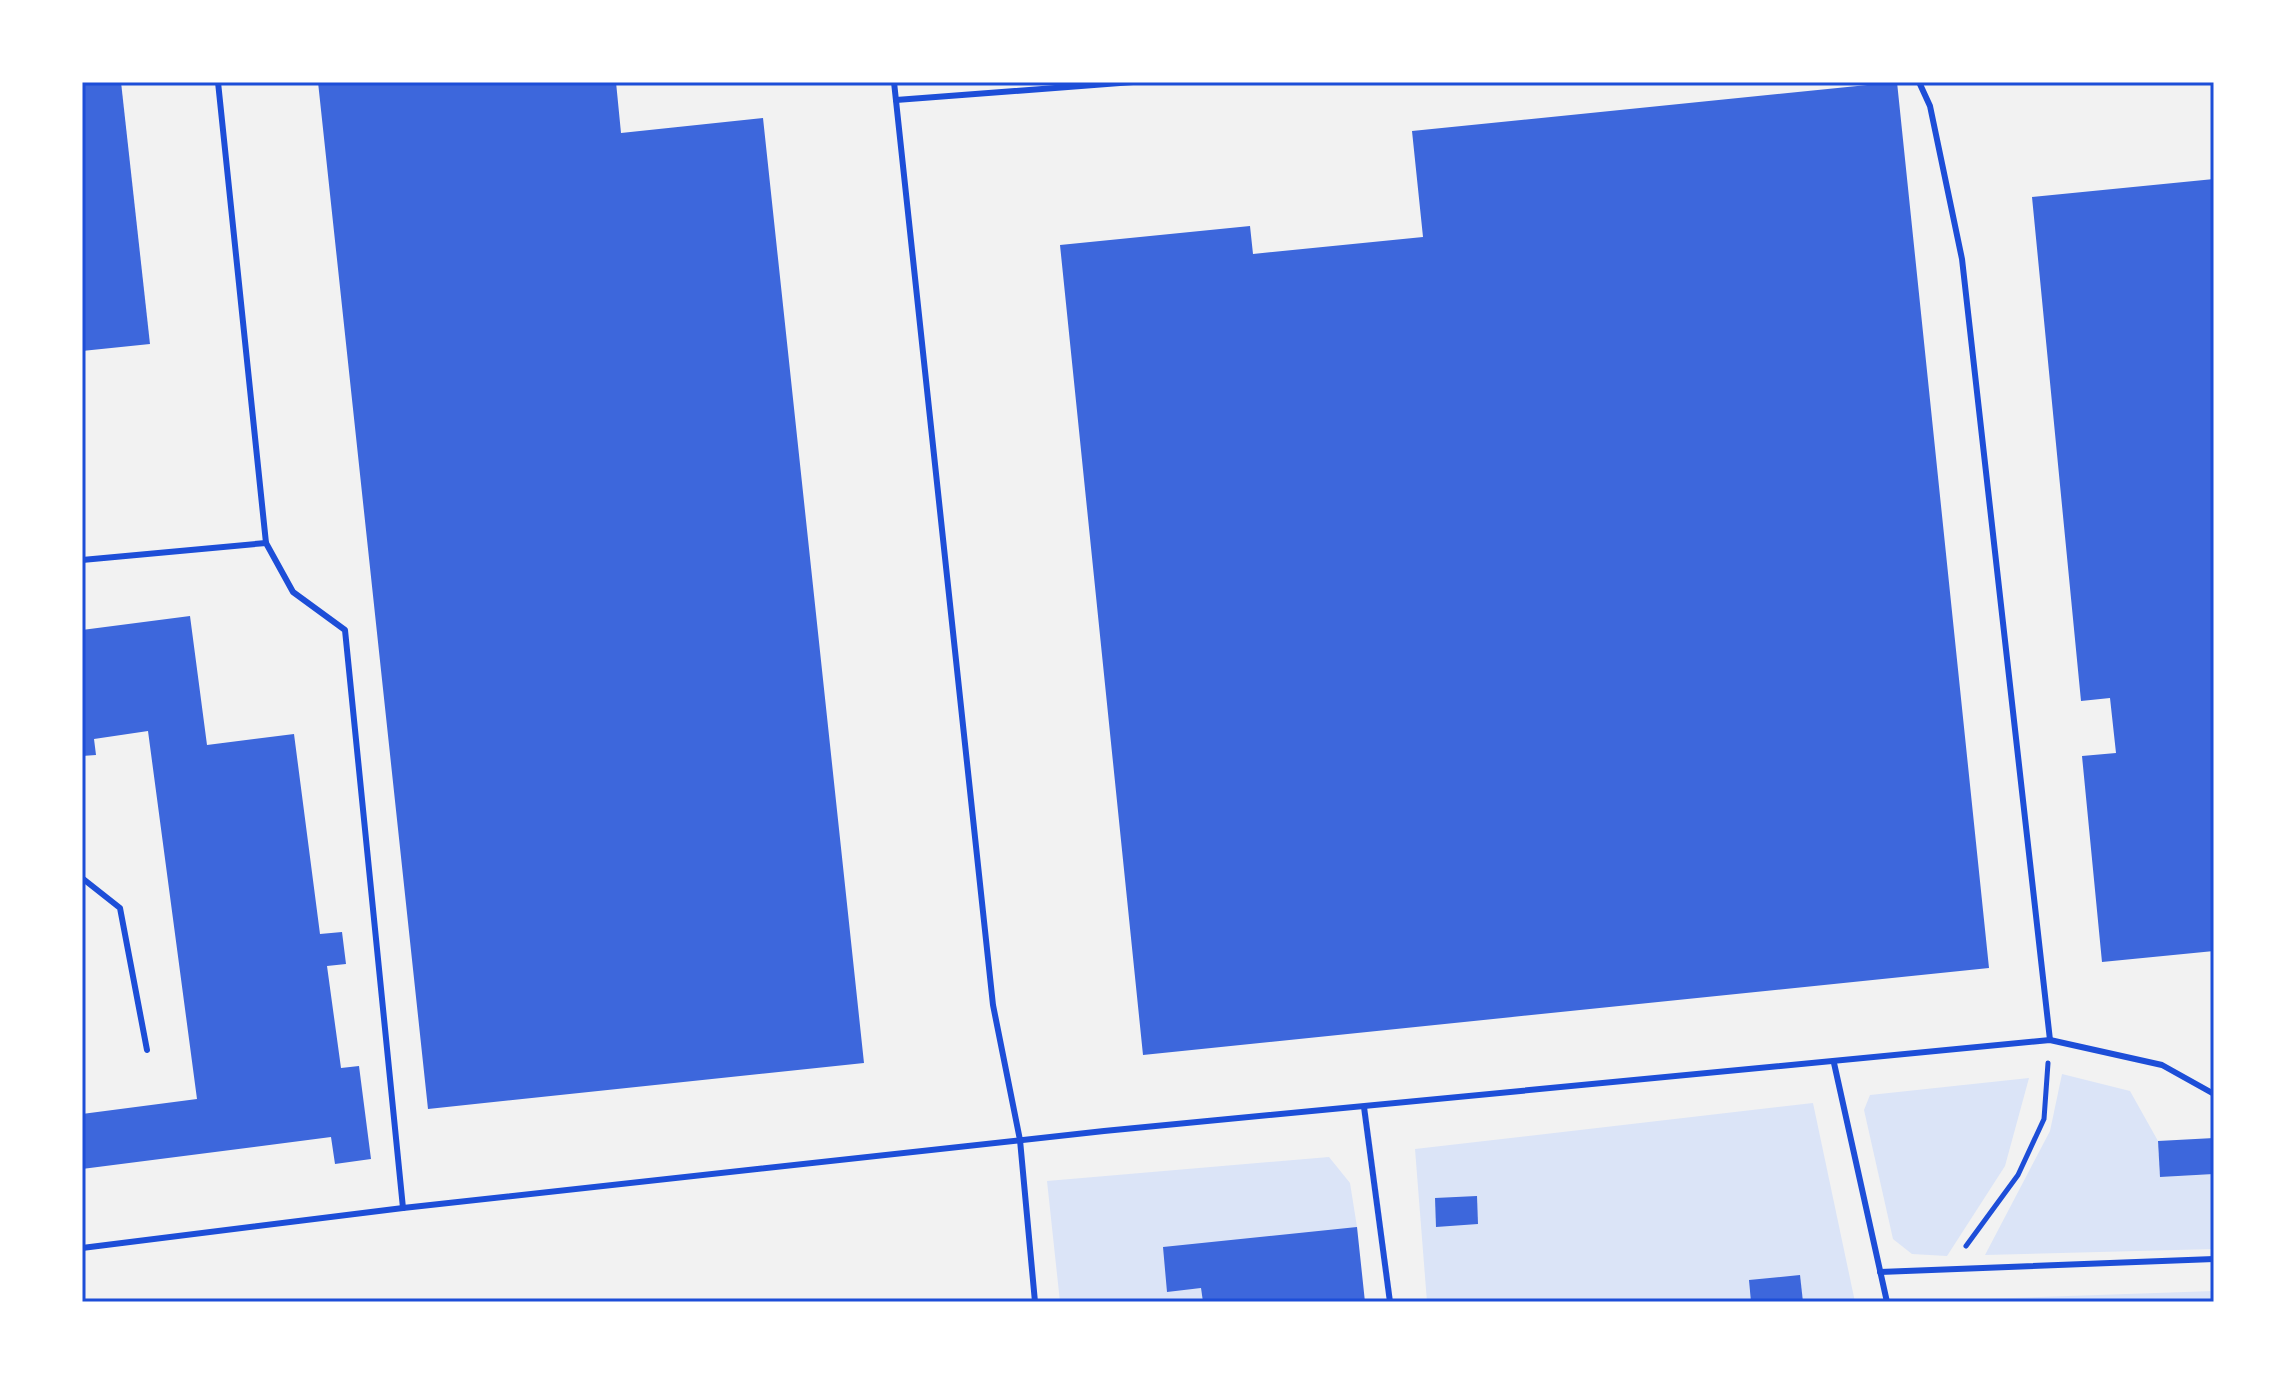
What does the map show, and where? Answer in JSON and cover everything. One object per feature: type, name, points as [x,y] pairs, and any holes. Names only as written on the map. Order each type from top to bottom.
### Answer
[{"type":"lane","points":[[218,82],[266,543],[293,592],[345,630],[403,1208]]},
{"type":"lane","points":[[894,82],[993,1005],[1020,1140],[1035,1302]]},
{"type":"lane","points":[[896,100],[1133,82]]},
{"type":"lane","points":[[1919,82],[1930,106],[1962,259],[2050,1040]]},
{"type":"lane","points":[[82,560],[266,543]]},
{"type":"lane","points":[[82,878],[120,908],[147,1050]]},
{"type":"lane","points":[[82,1248],[403,1208],[1020,1140],[2050,1040],[2162,1065],[2214,1094]]},
{"type":"lane","points":[[1834,1063],[1887,1302]]},
{"type":"lane","points":[[1364,1107],[1390,1302]]},
{"type":"lane","points":[[1880,1272],[2214,1259]]},
{"type":"path","points":[[1949,1269],[2018,1175],[2044,1119],[2050,1040]]},
{"type":"shaded area","points":[[2062,1074],[2130,1091],[2158,1141],[2160,1177],[2214,1174],[2214,1249],[1985,1255],[2050,1131]]},
{"type":"shaded area","points":[[2029,1078],[2005,1166],[1947,1256],[1912,1254],[1893,1239],[1864,1110],[1870,1095]]},
{"type":"shaded area","points":[[1813,1103],[1855,1302],[1427,1302],[1415,1149]]},
{"type":"shaded area","points":[[1329,1157],[1350,1183],[1357,1227],[1168,1291],[1201,1288],[1203,1302],[1060,1302],[1047,1181]]},
{"type":"shaded area","points":[[2214,1291],[2214,1302],[1952,1302],[1957,1300]]},
{"type":"building","points":[[82,82],[121,82],[150,344],[82,351]]},
{"type":"building","points":[[318,82],[616,82],[621,133],[763,118],[864,1063],[428,1109]]},
{"type":"building","points":[[1897,82],[1989,968],[1143,1055],[1060,245],[1250,226],[1253,254],[1423,237],[1412,131]]},
{"type":"building","points":[[2214,179],[2214,951],[2102,962],[2082,756],[2116,753],[2110,698],[2081,701],[2032,197]]},
{"type":"building","points":[[190,616],[207,745],[294,734],[320,934],[342,932],[346,964],[327,966],[341,1068],[359,1066],[371,1159],[335,1164],[331,1137],[82,1169],[82,1114],[197,1099],[148,731],[94,739],[96,755],[82,756],[82,630]]},
{"type":"building","points":[[2214,1138],[2214,1174],[2160,1177],[2158,1141]]},
{"type":"building","points":[[1477,1196],[1478,1224],[1436,1227],[1435,1198]]},
{"type":"building","points":[[1357,1227],[1365,1302],[1203,1302],[1201,1288],[1167,1292],[1163,1247]]},
{"type":"building","points":[[1800,1275],[1803,1302],[1751,1302],[1749,1280]]}]
